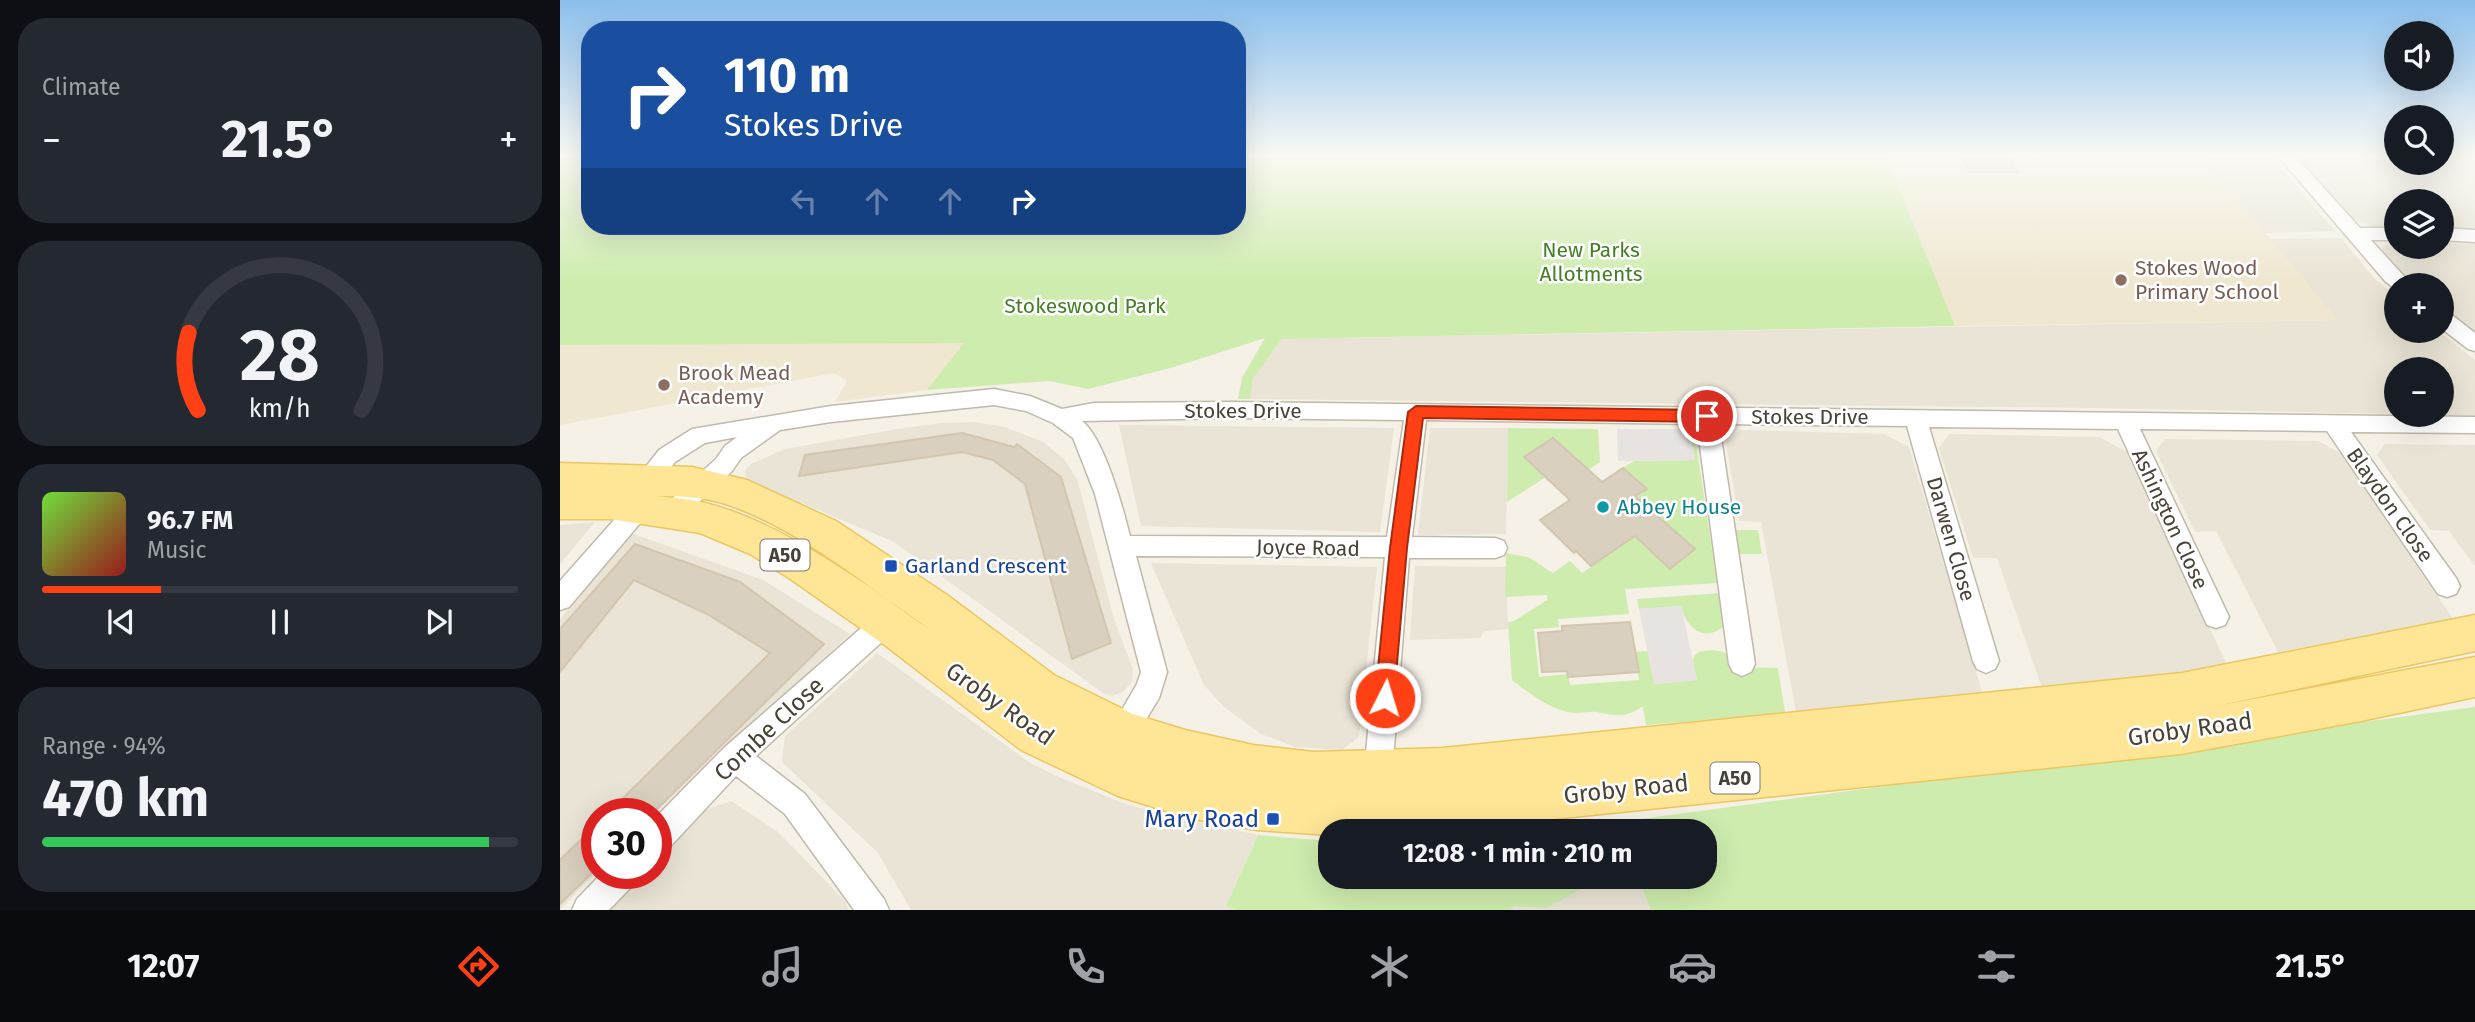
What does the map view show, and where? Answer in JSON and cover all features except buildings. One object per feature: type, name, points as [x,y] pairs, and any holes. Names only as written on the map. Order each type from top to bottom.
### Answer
[{"type":"main road","name":"Groby Road","points":[[560,478],[653,500],[764,543],[906,621],[1123,732],[1185,752],[1253,766],[1314,774],[1443,770],[2182,693],[2475,633]]},
{"type":"main road","name":"Groby Road","points":[[560,504],[610,504],[653,500],[718,488],[822,532],[906,621],[1037,735],[1106,769],[1188,795],[1257,807],[1334,812],[1500,802],[2181,733],[2361,701],[2475,677]]},
{"type":"street","points":[[2323,198],[2391,273]]},
{"type":"street","points":[[2354,234],[2384,234]]},
{"type":"street","points":[[2454,235],[2475,236]]},
{"type":"street","points":[[2454,327],[2475,344]]},
{"type":"street","points":[[560,599],[653,500],[667,456],[700,435],[775,423],[994,397],[1030,404],[1061,416],[1082,433],[1107,494],[1122,546],[1154,672],[1149,689],[1123,732]]},
{"type":"street","name":"Stokes Drive","points":[[1061,416],[1094,411],[1416,412],[2475,425]]},
{"type":"street","points":[[1378,774],[1398,548],[1416,412]]},
{"type":"street","points":[[1707,416],[1742,664]]},
{"type":"street","name":"Darwen Close","points":[[1915,417],[1986,661]]},
{"type":"street","name":"Ashington Close","points":[[2125,421],[2216,617]]},
{"type":"street","points":[[733,452],[775,423]]},
{"type":"street","name":"Blaydon Close","points":[[2334,425],[2447,586]]},
{"type":"street","points":[[715,432],[727,438],[733,452],[730,472],[718,488]]},
{"type":"street","name":"Joyce Road","points":[[1122,546],[1495,548]]},
{"type":"street","name":"Combe Close","points":[[672,823],[736,757],[906,621]]},
{"type":"street","points":[[736,757],[795,804],[873,910]]},
{"type":"street","points":[[588,910],[608,889]]},
{"type":"shaded area","name":"Stokes Wood Primary School","points":[[1903,198],[2236,198],[2338,320],[1955,326]]},
{"type":"shaded area","points":[[2236,198],[2307,198],[2335,231],[2265,233]]},
{"type":"shaded area","points":[[2332,198],[2384,198],[2384,229],[2378,229],[2348,217]]},
{"type":"shaded area","points":[[2454,198],[2475,198],[2475,230],[2454,229]]},
{"type":"shaded area","points":[[2341,238],[2384,286],[2384,343],[2454,343],[2475,360],[2475,416],[2454,416],[2454,357],[2384,357],[2384,414],[1250,399],[1252,378],[1282,339],[2337,320],[2270,239]]},
{"type":"shaded area","points":[[2454,243],[2475,244],[2475,332],[2454,317],[2454,273],[2400,273],[2387,259],[2454,259]]},
{"type":"shaded area","name":"Brook Mead Academy","points":[[560,342],[965,343],[927,390],[835,402],[847,381],[834,373],[560,425]]},
{"type":"shaded area","points":[[975,422],[1005,427],[1043,442],[1064,459],[1077,479],[1114,619],[1133,669],[1132,682],[1123,692],[1112,696],[1103,693],[894,542],[802,503],[761,493],[749,485],[746,478],[745,471],[751,464],[785,449],[897,429]]},
{"type":"shaded area","points":[[1119,425],[1394,428],[1380,532],[1141,526]]},
{"type":"shaded area","points":[[1430,428],[1508,428],[1506,534],[1418,535]]},
{"type":"shaded area","points":[[1617,429],[1678,429],[1693,444],[1695,460],[1618,461]]},
{"type":"shaded area","points":[[1740,430],[1884,434],[1909,447],[1983,695],[1796,712],[1761,522],[1739,521],[1726,442]]},
{"type":"shaded area","points":[[1949,434],[2099,437],[2127,452],[2226,663],[2172,675],[2042,688],[1997,558],[1973,558],[1939,448]]},
{"type":"shaded area","points":[[2165,439],[2318,441],[2342,454],[2453,619],[2278,652],[2216,531],[2195,532],[2156,451]]},
{"type":"shaded area","points":[[2385,444],[2475,445],[2475,566],[2449,531],[2430,530],[2377,455]]},
{"type":"shaded area","points":[[595,522],[560,564],[560,525]]},
{"type":"shaded area","points":[[631,533],[763,580],[850,634],[671,798],[581,798],[581,888],[560,910],[560,619]]},
{"type":"shaded area","points":[[1151,563],[1377,567],[1359,737],[1342,750],[1296,747],[1261,734],[1224,707],[1204,685]]},
{"type":"shaded area","points":[[1415,566],[1506,567],[1508,629],[1484,631],[1480,638],[1410,640]]},
{"type":"shaded area","points":[[1681,606],[1697,680],[1654,684],[1639,609]]},
{"type":"shaded area","points":[[877,653],[1029,762],[1056,776],[1128,805],[1258,835],[1226,905],[1236,910],[911,910],[878,853],[782,762],[785,736]]},
{"type":"shaded area","points":[[731,801],[778,832],[844,900],[849,910],[611,910],[630,889],[672,889],[672,844],[702,811]]},
{"type":"shaded area","points":[[1532,889],[1657,889],[1672,910],[1486,910]]},
{"type":"green space","points":[[560,198],[581,198],[581,235],[1246,235],[1246,198],[1903,198],[1955,326],[1282,339],[1253,378],[1250,399],[1238,399],[1242,378],[1265,338],[1174,367],[1088,389],[1049,381],[927,390],[964,343],[560,345]]},
{"type":"green space","points":[[1508,428],[1598,429],[1600,462],[1585,472],[1553,438],[1524,457],[1546,477],[1507,502]]},
{"type":"green space","points":[[1678,429],[1682,429],[1696,443],[1717,583],[1625,589],[1629,614],[1558,619],[1559,627],[1534,629],[1539,677],[1568,674],[1570,685],[1639,680],[1635,652],[1648,651],[1654,684],[1697,680],[1693,665],[1696,654],[1706,650],[1718,651],[1728,654],[1735,667],[1778,668],[1785,713],[1646,725],[1643,706],[1632,713],[1615,715],[1566,712],[1534,696],[1512,680],[1508,622],[1547,600],[1547,595],[1505,597],[1506,553],[1528,557],[1553,573],[1570,561],[1582,573],[1611,553],[1611,515],[1670,568],[1695,549],[1636,496],[1646,488],[1623,468],[1634,461],[1695,460],[1693,444]]},
{"type":"green space","points":[[1730,530],[1758,530],[1762,554],[1734,554]]},
{"type":"green space","points":[[1722,593],[1725,625],[1710,633],[1697,631],[1692,627],[1681,606],[1639,609],[1637,599]]},
{"type":"green space","points":[[2475,707],[2475,910],[1651,910],[1643,889],[1717,889],[1717,819],[1640,819]]},
{"type":"green space","points":[[1258,835],[1318,840],[1318,889],[1581,889],[1546,908],[1514,906],[1510,910],[1236,910],[1226,906]]},
{"type":"place","name":"Stokes Wood Primary School","points":[[2121,280]]},
{"type":"place","name":"Brook Mead Academy","points":[[664,385]]},
{"type":"place","name":"Abbey House","points":[[1603,507]]},
{"type":"place","name":"Garland Crescent","points":[[891,566]]},
{"type":"place","name":"Mary Road","points":[[1273,819]]},
{"type":"route","points":[[1385,698],[1398,548],[1416,412],[1707,416]]},
{"type":"park label","name":"New Parks Allotments","points":[[1591,262]]},
{"type":"park label","name":"Stokeswood Park","points":[[1085,306]]}]
